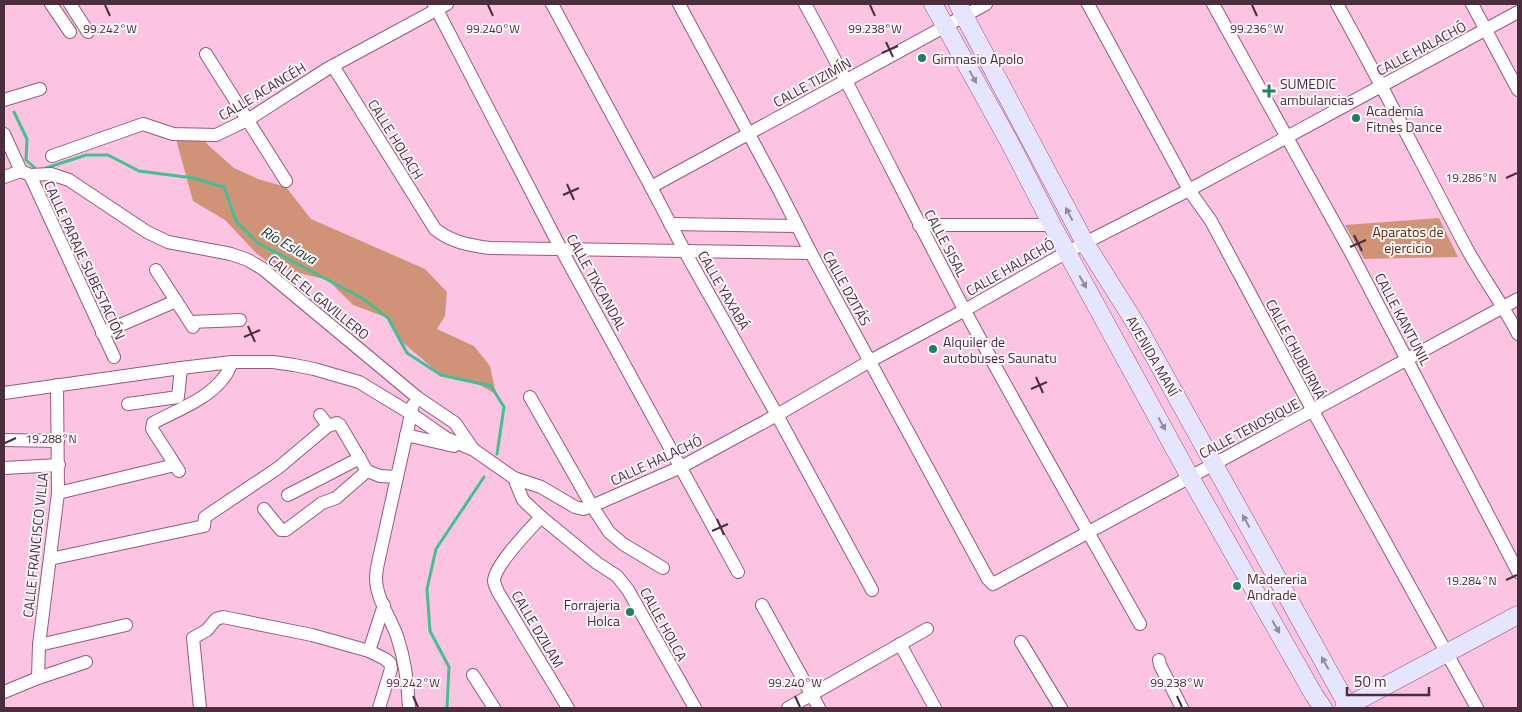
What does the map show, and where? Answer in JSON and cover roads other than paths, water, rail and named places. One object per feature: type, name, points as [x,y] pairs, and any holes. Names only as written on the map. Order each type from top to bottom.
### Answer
[{"type":"street","points":[[51,4],[70,32]]},
{"type":"street","points":[[70,4],[88,32]]},
{"type":"street","name":"CALLE YAXABÁ","points":[[552,4],[652,187],[684,250],[777,415],[872,590]]},
{"type":"street","name":"CALLE DZITÁS","points":[[679,4],[811,253],[983,570],[993,584]]},
{"type":"street","name":"CALLE SISAL","points":[[805,4],[847,80],[965,310],[1140,624]]},
{"type":"street","name":"AVENIDA MANÍ","points":[[933,4],[1190,477],[1323,708]]},
{"type":"street","name":"CALLE TIZIMÍN","points":[[652,187],[945,26],[961,10],[986,4]]},
{"type":"street","name":"CALLE CHUBURNÁ","points":[[1088,4],[1189,190],[1211,221],[1312,411],[1477,708]]},
{"type":"street","name":"CALLE KANTUNIL","points":[[1213,4],[1407,360],[1518,572]]},
{"type":"street","points":[[1337,4],[1382,85],[1468,252],[1504,307],[1518,334]]},
{"type":"street","points":[[1472,4],[1518,90]]},
{"type":"street","name":"CALLE ACANCÉH","points":[[52,156],[143,124],[173,134],[216,135],[249,120],[332,66],[439,6]]},
{"type":"street","name":"CALLE TIXCANDAL","points":[[439,6],[561,248],[738,572]]},
{"type":"street","name":"AVENIDA MANÍ","points":[[961,10],[1085,244],[1139,329],[1215,464],[1347,708]]},
{"type":"street","name":"CALLE HALACHÓ","points":[[592,506],[681,467],[1067,252],[1189,190],[1518,12]]},
{"type":"street","points":[[206,54],[286,181]]},
{"type":"street","name":"CALLE HOLACH","points":[[332,66],[435,229],[445,237],[466,244],[488,248],[561,248]]},
{"type":"street","points":[[4,100],[40,90]]},
{"type":"street","points":[[4,134],[26,173],[4,177]]},
{"type":"street","name":"CALLE PARAJE SUBESTACIÓN","points":[[26,173],[114,357]]},
{"type":"street","name":"CALLE EL GAVILLERO","points":[[26,173],[51,174],[69,180],[147,232],[168,242],[231,254],[248,260],[264,269],[418,398],[455,423],[474,450]]},
{"type":"street","points":[[670,224],[797,226]]},
{"type":"street","points":[[920,224],[1052,225]]},
{"type":"street","points":[[561,248],[811,253]]},
{"type":"street","points":[[156,270],[191,325],[240,320]]},
{"type":"street","name":"CALLE TENOSIQUE","points":[[993,584],[1518,299]]},
{"type":"street","points":[[102,333],[176,301]]},
{"type":"street","points":[[58,493],[177,468],[152,429],[153,423],[202,397],[225,377],[232,362]]},
{"type":"street","points":[[4,394],[57,385],[232,362],[273,362],[324,371],[359,382],[410,412],[446,438],[474,450],[514,478],[541,487],[575,507],[583,509],[592,506]]},
{"type":"street","points":[[128,404],[178,397],[181,368]]},
{"type":"street","name":"CALLE FRANCISCO VILLA","points":[[38,678],[39,645],[58,493],[57,385]]},
{"type":"street","points":[[530,397],[592,506],[609,532],[623,544],[663,568]]},
{"type":"street","points":[[409,708],[408,681],[404,658],[378,590],[376,578],[410,412],[418,398]]},
{"type":"street","points":[[320,415],[328,426]]},
{"type":"street","points":[[50,559],[204,526],[205,517],[278,468],[328,426],[338,423],[366,470],[380,476],[397,477]]},
{"type":"street","points":[[406,435],[474,450]]},
{"type":"street","points":[[4,440],[58,441]]},
{"type":"street","points":[[288,495],[360,458]]},
{"type":"street","points":[[4,468],[59,465]]},
{"type":"street","points":[[264,509],[281,530],[286,530],[322,503],[336,498],[366,470]]},
{"type":"street","name":"CALLE HOLCA","points":[[514,478],[523,500],[540,517],[617,576],[628,590],[695,708]]},
{"type":"street","name":"CALLE DZILAM","points":[[540,517],[503,562],[494,581],[498,592],[568,708]]},
{"type":"street","points":[[369,651],[384,605]]},
{"type":"street","points":[[762,605],[820,708]]},
{"type":"street","points":[[1347,708],[1518,615]]},
{"type":"street","points":[[200,708],[192,642],[193,638],[207,630],[220,617],[312,635],[369,651],[385,658],[390,663],[391,669],[379,708]]},
{"type":"street","points":[[39,645],[126,625]]},
{"type":"street","points":[[788,708],[927,629]]},
{"type":"street","points":[[1021,642],[1061,708]]},
{"type":"street","points":[[900,644],[935,708]]},
{"type":"street","points":[[1159,660],[1182,708]]},
{"type":"street","points":[[4,692],[86,662]]},
{"type":"street","points":[[473,675],[494,708]]},
{"type":"waterway","name":"Río Eslava","points":[[14,112],[27,139],[26,160],[37,170]]},
{"type":"waterway","name":"Río Eslava","points":[[46,168],[86,155],[108,155],[139,171],[193,178],[224,187],[236,221],[258,243],[362,298],[388,318],[407,353],[441,375],[491,386],[504,407],[497,454]]},
{"type":"waterway","name":"Río Eslava","points":[[447,708],[449,667],[430,631],[427,589],[436,549],[484,477]]},
{"type":"place","name":"Gimnasio Apolo","points":[[922,58]]},
{"type":"place","name":"SUMEDIC ambulancias","points":[[1269,91]]},
{"type":"place","name":"Academía Fitnes Dance","points":[[1356,118]]},
{"type":"place","name":"Alquiler de autobuses Saunatu","points":[[933,349]]},
{"type":"place","name":"Madereria Andrade","points":[[1237,586]]},
{"type":"place","name":"Forrajeria Holca","points":[[630,612]]},
{"type":"park label","name":"Aparatos de ejercicio","points":[[1408,240]]}]
